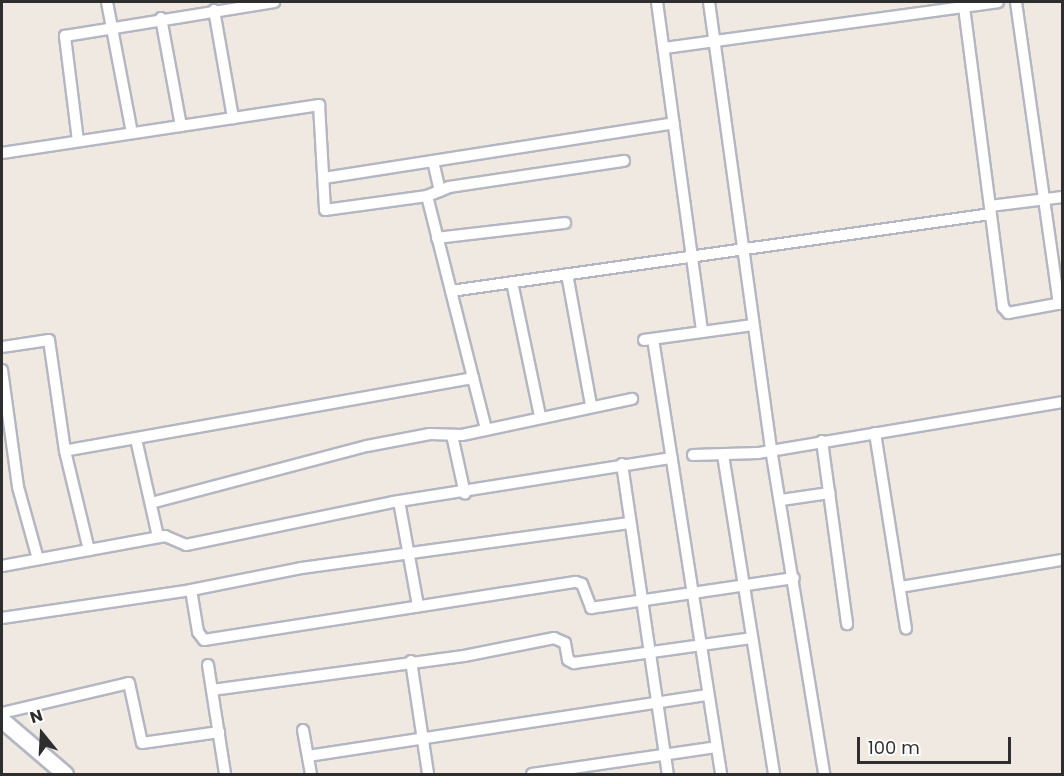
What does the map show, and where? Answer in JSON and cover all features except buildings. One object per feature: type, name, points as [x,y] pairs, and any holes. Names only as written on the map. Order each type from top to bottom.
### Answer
[{"type":"main road","points":[[2,720],[65,774]]},
{"type":"street","points":[[107,2],[132,133]]},
{"type":"street","points":[[78,141],[64,37],[113,26],[274,2]]},
{"type":"street","points":[[657,2],[702,332]]},
{"type":"street","points":[[709,2],[771,449],[794,578],[824,774]]},
{"type":"street","points":[[664,48],[946,6],[964,7],[998,2]]},
{"type":"street","points":[[964,7],[1004,310],[1061,303],[1016,2]]},
{"type":"street","points":[[214,10],[233,118]]},
{"type":"street","points":[[161,18],[181,126]]},
{"type":"street","points":[[2,153],[319,105],[325,210],[624,161]]},
{"type":"street","points":[[324,178],[674,123]]},
{"type":"street","points":[[434,160],[440,191]]},
{"type":"street","points":[[427,195],[486,429]]},
{"type":"street","points":[[451,291],[991,210],[1062,197]]},
{"type":"street","points":[[437,238],[565,223]]},
{"type":"street","points":[[567,274],[591,405]]},
{"type":"street","points":[[512,282],[540,416]]},
{"type":"street","points":[[721,774],[691,593],[672,458],[648,339],[753,325]]},
{"type":"street","points":[[2,347],[49,340],[65,451],[89,550]]},
{"type":"street","points":[[2,370],[5,407],[18,487],[38,560]]},
{"type":"street","points":[[65,451],[473,378]]},
{"type":"street","points":[[151,503],[367,446],[430,434],[452,435],[486,429],[591,405],[632,399]]},
{"type":"street","points":[[693,455],[723,455],[771,449],[1062,402]]},
{"type":"street","points":[[875,433],[906,629]]},
{"type":"street","points":[[452,435],[465,494]]},
{"type":"street","points":[[136,438],[158,537]]},
{"type":"street","points":[[822,441],[847,624]]},
{"type":"street","points":[[723,455],[774,774]]},
{"type":"street","points":[[2,566],[158,537],[186,545],[399,501],[465,494],[622,464],[672,458]]},
{"type":"street","points":[[622,464],[648,653],[668,774]]},
{"type":"street","points":[[781,500],[829,493]]},
{"type":"street","points":[[399,501],[418,606]]},
{"type":"street","points":[[2,618],[190,590],[301,568],[630,524]]},
{"type":"street","points":[[900,587],[1062,560]]},
{"type":"street","points":[[190,590],[193,614],[204,640],[576,582],[582,584],[591,608],[794,578]]},
{"type":"street","points":[[212,690],[554,638],[565,643],[570,663],[751,638]]},
{"type":"street","points":[[411,661],[428,774]]},
{"type":"street","points":[[208,665],[225,774]]},
{"type":"street","points":[[2,713],[10,707],[129,683],[142,743],[219,732]]},
{"type":"street","points":[[308,756],[707,695]]},
{"type":"street","points":[[303,730],[311,774]]},
{"type":"street","points":[[532,774],[562,772],[716,747]]}]
